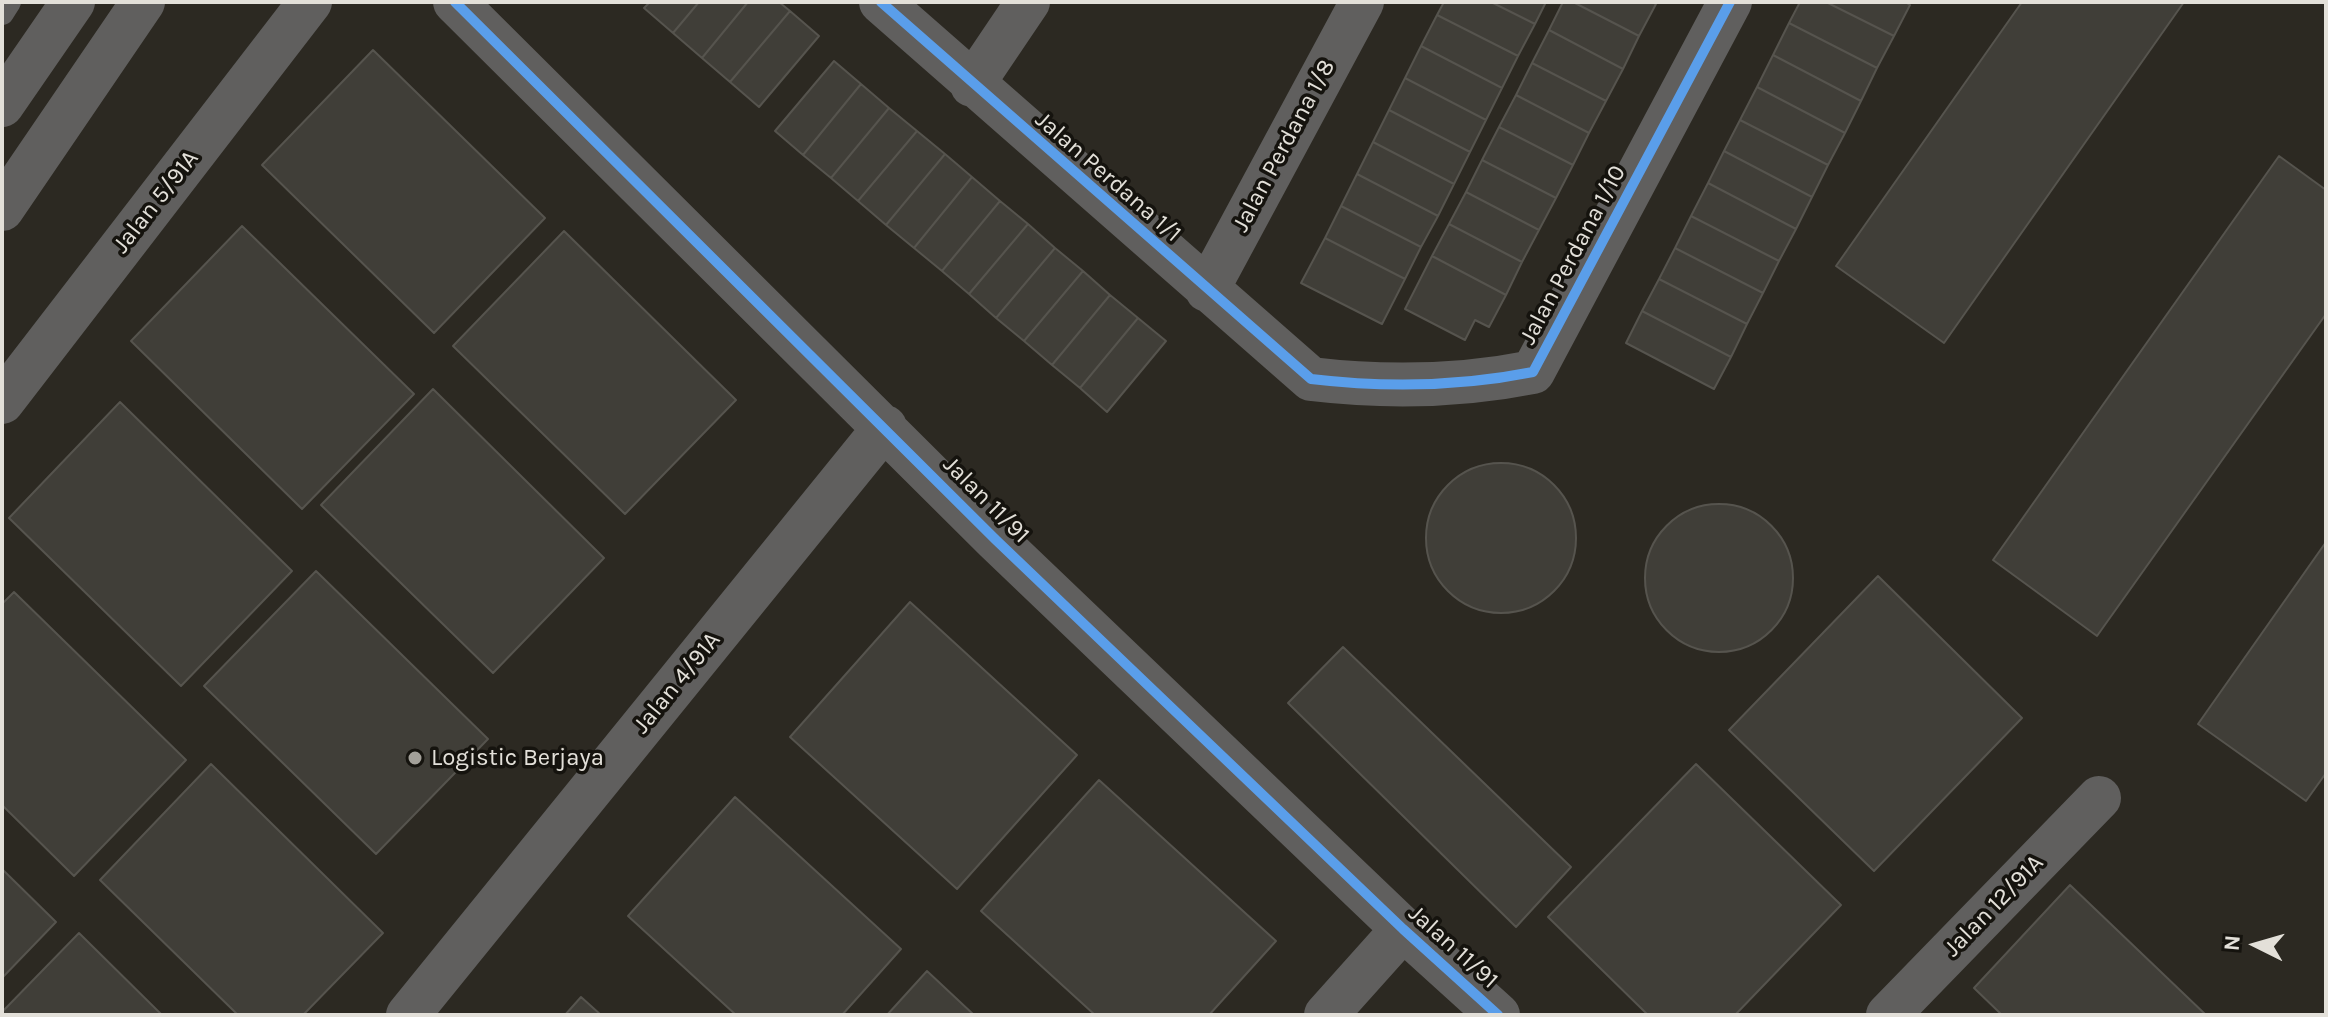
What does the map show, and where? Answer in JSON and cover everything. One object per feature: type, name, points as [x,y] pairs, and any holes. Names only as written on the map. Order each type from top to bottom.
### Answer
[{"type":"street","points":[[2,105],[73,2]]},
{"type":"street","points":[[2,209],[143,2]]},
{"type":"street","name":"Jalan 5/91A","points":[[2,402],[310,2]]},
{"type":"street","name":"Jalan 11/91","points":[[455,2],[996,540],[1403,929],[1498,1015]]},
{"type":"street","name":"Jalan Perdana 1/1","points":[[881,2],[972,85],[1311,379]]},
{"type":"street","points":[[972,85],[1028,2]]},
{"type":"street","name":"Jalan Perdana 1/8","points":[[1207,290],[1362,2]]},
{"type":"street","name":"Jalan Perdana 1/10","points":[[1311,379],[1367,386],[1423,387],[1482,382],[1533,372],[1730,2]]},
{"type":"street","name":"Jalan 4/91A","points":[[408,1015],[885,427]]},
{"type":"street","name":"Jalan 12/91A","points":[[1888,1015],[2099,798]]},
{"type":"street","points":[[1326,1015],[1403,929]]},
{"type":"lane","points":[[2,13],[9,2]]},
{"type":"building","points":[[650,2],[699,2],[673,33],[644,8]]},
{"type":"building","points":[[699,2],[748,2],[702,58],[673,33]]},
{"type":"building","points":[[748,2],[779,2],[790,11],[730,82],[702,58]]},
{"type":"building","points":[[1444,2],[1491,2],[1535,24],[1518,56],[1437,15]]},
{"type":"building","points":[[1491,2],[1546,2],[1535,24]]},
{"type":"building","points":[[1563,2],[1573,2],[1639,36],[1623,69],[1549,30]]},
{"type":"building","points":[[1573,2],[1652,2],[1656,4],[1639,36]]},
{"type":"building","points":[[1800,2],[1826,2],[1894,36],[1877,68],[1789,23]]},
{"type":"building","points":[[1826,2],[1905,2],[1910,5],[1894,36]]},
{"type":"building","points":[[2022,2],[2184,2],[1944,343],[1836,266]]},
{"type":"building","points":[[790,11],[819,36],[759,107],[730,82]]},
{"type":"building","points":[[1437,15],[1518,56],[1502,88],[1421,46]]},
{"type":"building","points":[[1789,23],[1877,68],[1861,101],[1773,55]]},
{"type":"building","points":[[1549,30],[1623,69],[1606,101],[1532,63]]},
{"type":"building","points":[[1421,46],[1502,88],[1486,120],[1405,78]]},
{"type":"building","points":[[373,50],[545,218],[434,333],[262,165]]},
{"type":"building","points":[[1773,55],[1861,101],[1845,133],[1757,87]]},
{"type":"building","points":[[834,61],[861,84],[803,155],[775,131]]},
{"type":"building","points":[[1532,63],[1606,101],[1589,133],[1516,95]]},
{"type":"building","points":[[1405,78],[1486,120],[1470,152],[1389,110]]},
{"type":"building","points":[[861,84],[889,108],[831,178],[803,155]]},
{"type":"building","points":[[1757,87],[1845,133],[1828,165],[1740,120]]},
{"type":"building","points":[[1516,95],[1589,133],[1573,165],[1499,127]]},
{"type":"building","points":[[889,108],[917,131],[858,201],[831,178]]},
{"type":"building","points":[[1389,110],[1470,152],[1454,184],[1373,142]]},
{"type":"building","points":[[1740,120],[1828,165],[1812,197],[1724,151]]},
{"type":"building","points":[[1499,127],[1573,165],[1556,198],[1482,160]]},
{"type":"building","points":[[917,131],[945,154],[886,225],[858,201]]},
{"type":"building","points":[[1373,142],[1454,184],[1438,216],[1357,174]]},
{"type":"building","points":[[1724,151],[1812,197],[1796,229],[1708,183]]},
{"type":"building","points":[[945,154],[972,177],[914,248],[886,225]]},
{"type":"building","points":[[2279,156],[2326,190],[2326,314],[2097,636],[1993,560]]},
{"type":"building","points":[[1482,160],[1556,198],[1539,230],[1466,192]]},
{"type":"building","points":[[1357,174],[1438,216],[1421,247],[1341,206]]},
{"type":"building","points":[[972,177],[1000,201],[942,271],[914,248]]},
{"type":"building","points":[[1708,183],[1796,229],[1779,261],[1691,216]]},
{"type":"building","points":[[1466,192],[1539,230],[1522,262],[1449,224]]},
{"type":"building","points":[[1000,201],[1028,224],[969,294],[942,271]]},
{"type":"building","points":[[1341,206],[1421,247],[1405,279],[1325,238]]},
{"type":"building","points":[[1691,216],[1779,261],[1763,293],[1675,248]]},
{"type":"building","points":[[1028,224],[1055,248],[996,318],[969,294]]},
{"type":"building","points":[[1449,224],[1522,262],[1506,295],[1432,256]]},
{"type":"building","points":[[242,226],[414,394],[302,509],[131,341]]},
{"type":"building","points":[[564,231],[736,400],[625,514],[453,346]]},
{"type":"building","points":[[1325,238],[1405,279],[1382,324],[1301,283]]},
{"type":"building","points":[[1055,248],[1083,271],[1024,341],[996,318]]},
{"type":"building","points":[[1675,248],[1763,293],[1747,324],[1659,279]]},
{"type":"building","points":[[1432,256],[1506,295],[1489,327],[1475,320],[1465,340],[1405,309]]},
{"type":"building","points":[[1083,271],[1110,295],[1052,365],[1024,341]]},
{"type":"building","points":[[1659,279],[1747,324],[1731,357],[1642,311]]},
{"type":"building","points":[[1110,295],[1138,318],[1080,388],[1052,365]]},
{"type":"building","points":[[1642,311],[1731,357],[1714,389],[1626,343]]},
{"type":"building","points":[[1138,318],[1166,341],[1107,412],[1080,388]]},
{"type":"building","points":[[433,389],[604,558],[493,673],[321,505]]},
{"type":"building","points":[[120,402],[292,571],[181,686],[9,518]]},
{"type":"building","points":[[1501,463],[1530,469],[1554,485],[1570,509],[1576,538],[1570,567],[1554,591],[1530,607],[1501,613],[1472,607],[1448,591],[1432,567],[1426,538],[1432,509],[1448,485],[1472,469]]},
{"type":"building","points":[[1719,504],[1747,509],[1772,525],[1788,550],[1793,578],[1788,606],[1772,631],[1747,647],[1719,652],[1691,647],[1666,631],[1650,606],[1645,578],[1650,550],[1666,525],[1691,509]]},
{"type":"building","points":[[2326,542],[2326,773],[2306,801],[2198,724]]},
{"type":"building","points":[[316,571],[488,739],[376,854],[204,686]]},
{"type":"building","points":[[1878,576],[2022,718],[1874,871],[1729,730]]},
{"type":"building","points":[[14,592],[186,760],[74,876],[2,805],[2,604]]},
{"type":"building","points":[[910,602],[1077,755],[957,889],[790,737]]},
{"type":"building","points":[[1343,647],[1571,867],[1516,927],[1288,703]]},
{"type":"building","points":[[211,764],[383,933],[303,1015],[238,1015],[100,880]]},
{"type":"building","points":[[1696,764],[1841,905],[1735,1015],[1648,1015],[1548,917]]},
{"type":"building","points":[[1099,780],[1276,941],[1209,1015],[1095,1015],[981,911]]},
{"type":"building","points":[[735,797],[901,949],[842,1015],[736,1015],[628,916]]},
{"type":"building","points":[[2,869],[56,922],[2,978]]},
{"type":"building","points":[[2070,885],[2206,1015],[2002,1015],[1974,988]]},
{"type":"building","points":[[79,933],[162,1015],[2,1015]]},
{"type":"building","points":[[927,971],[974,1015],[887,1015]]},
{"type":"building","points":[[581,997],[601,1015],[565,1015]]},
{"type":"cycle path","points":[[455,2],[996,540],[1403,929],[1498,1015]]},
{"type":"cycle path","points":[[881,2],[1311,379],[1395,385],[1477,381],[1533,372],[1730,2]]},
{"type":"place","name":"Logistic Berjaya","points":[[415,758]]}]
